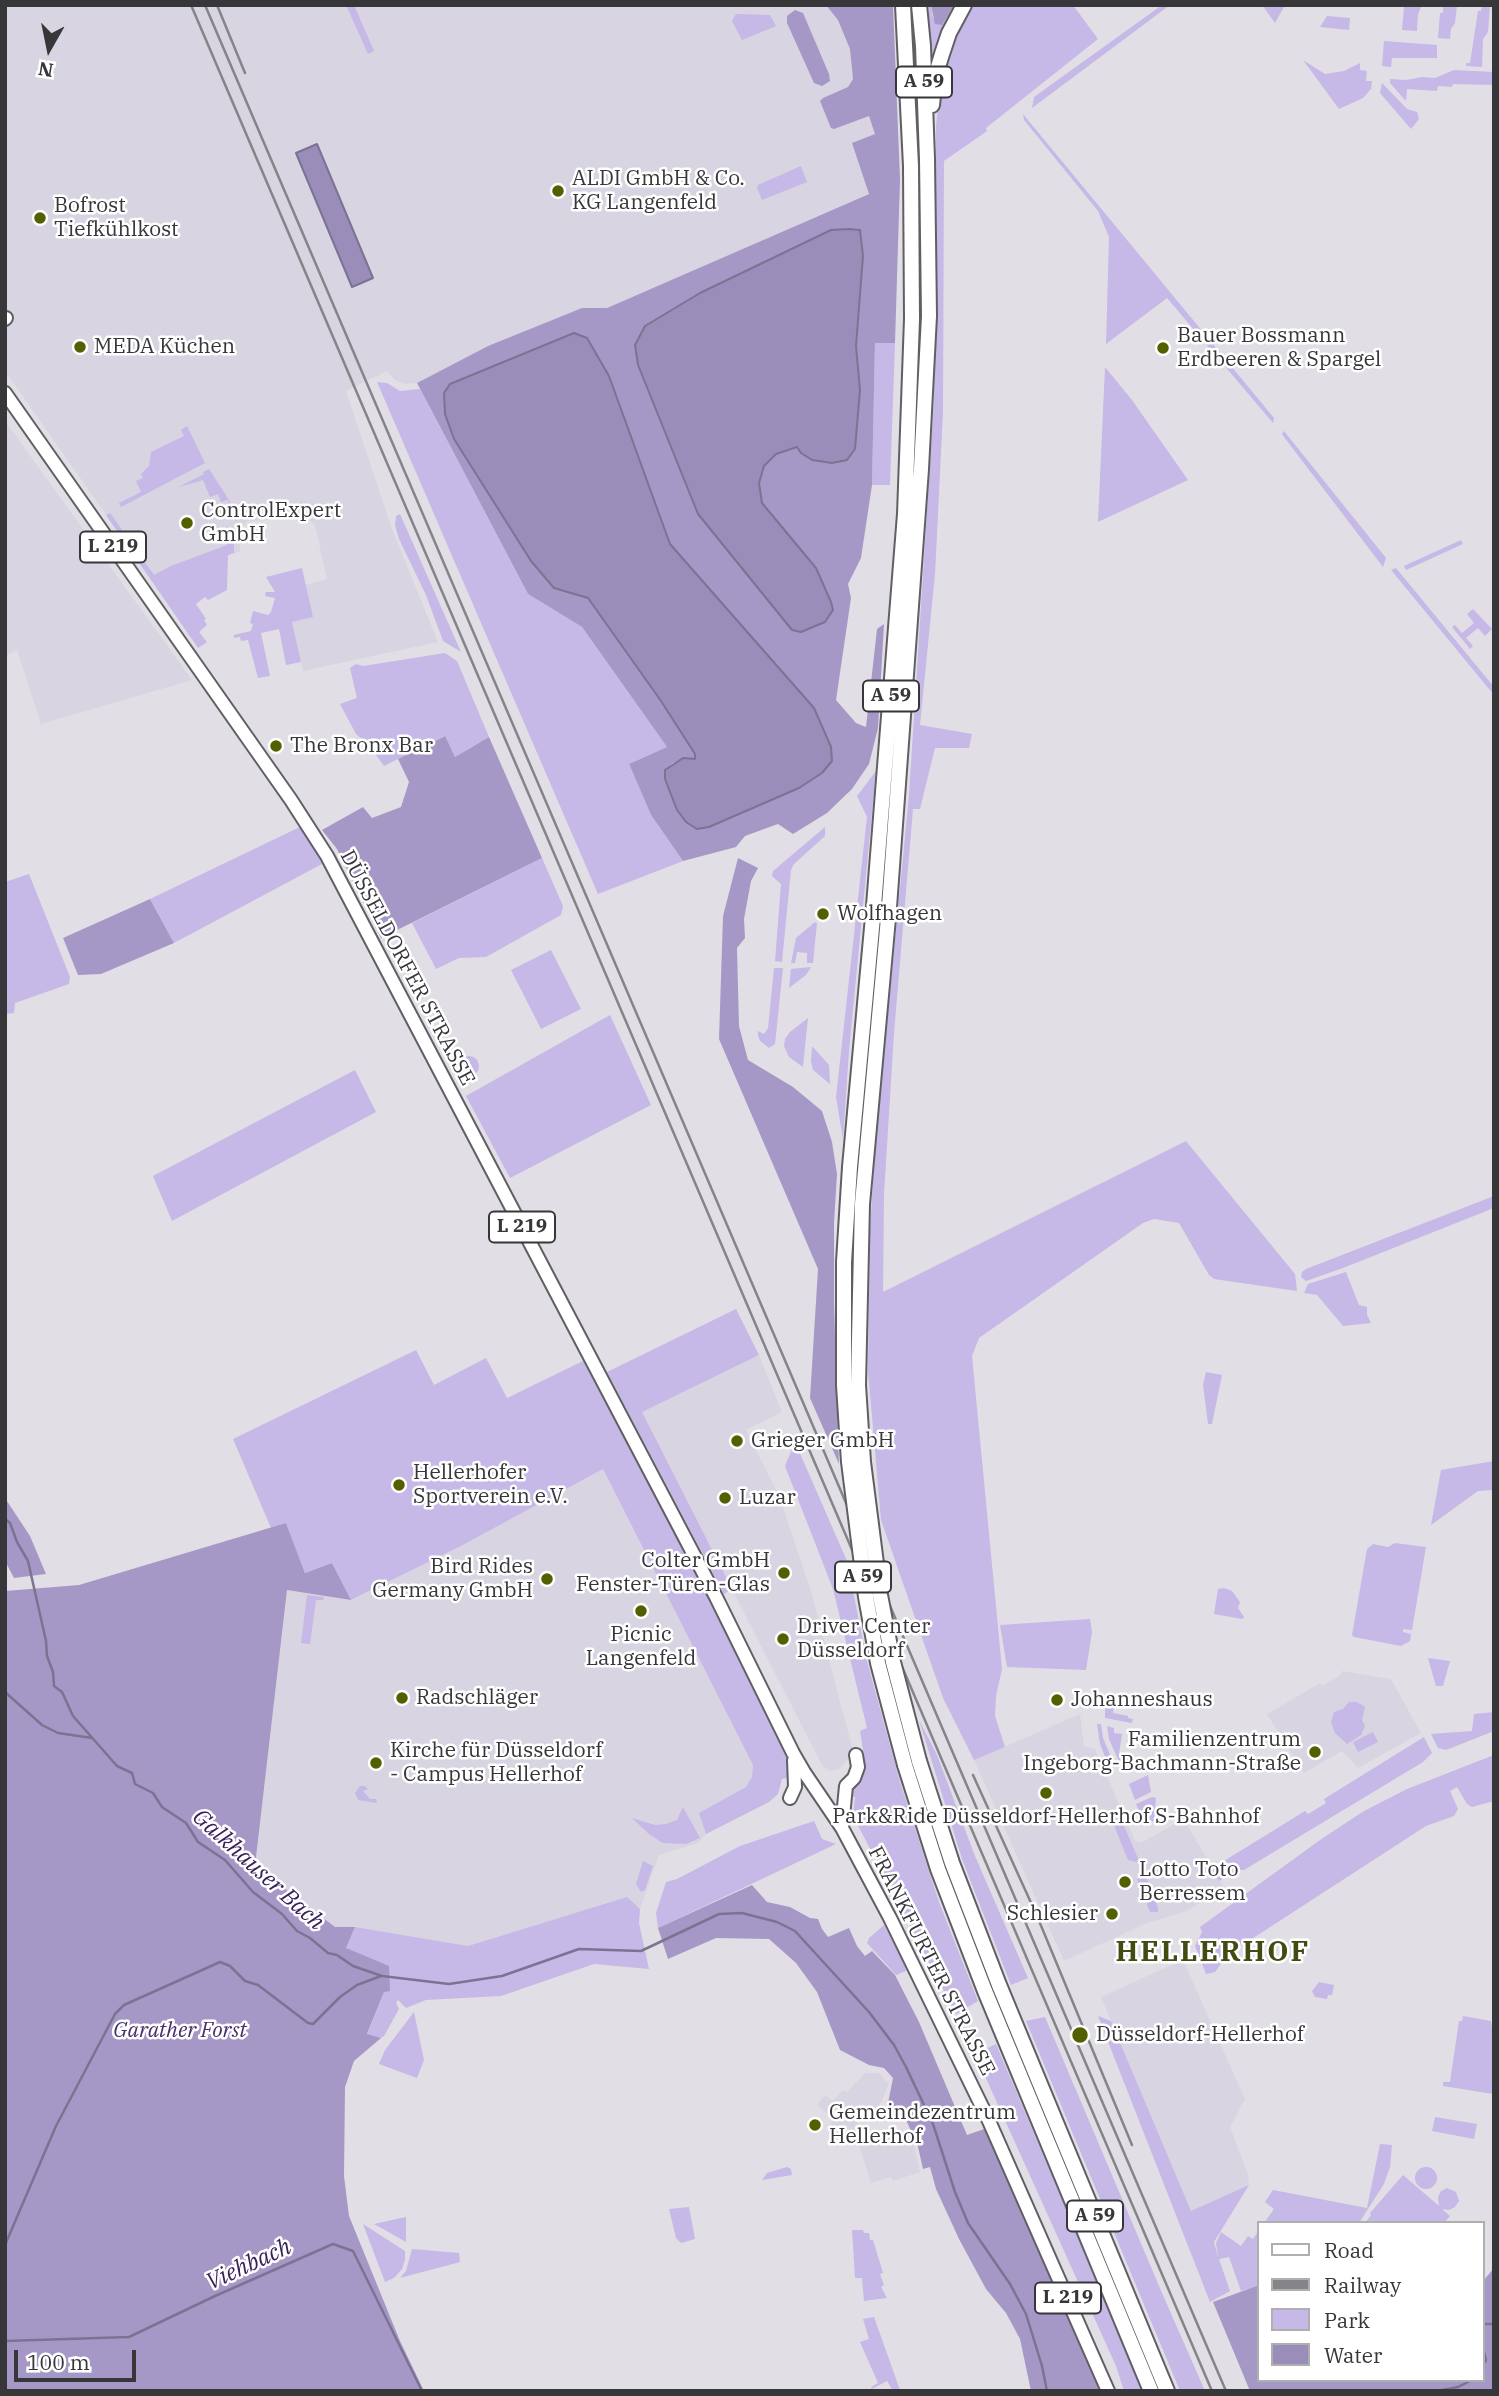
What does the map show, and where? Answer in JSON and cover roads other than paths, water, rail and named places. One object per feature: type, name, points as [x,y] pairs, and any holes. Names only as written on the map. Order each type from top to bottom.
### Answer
[{"type":"highway","name":"A 59","points":[[903,5],[911,166],[912,318],[905,514],[844,1262],[851,1385],[880,1595],[912,1763],[952,1863],[1008,2047],[1151,2391]]},
{"type":"highway","name":"A 59","points":[[851,1385],[862,1204],[889,907],[921,470],[929,316],[927,159],[919,5]]},
{"type":"highway","points":[[927,159],[935,77],[949,33],[964,5]]},
{"type":"highway","name":"A 59","points":[[992,1988],[1022,2040],[1167,2391]]},
{"type":"main road","name":"DÜSSELDORFER STRASSE","points":[[5,393],[322,847],[716,1597]]},
{"type":"main road","name":"FRANKFURTER STRASSE","points":[[716,1597],[793,1753],[842,1828],[955,2048],[1108,2391]]},
{"type":"main road","points":[[790,1798],[795,1787],[793,1753]]},
{"type":"main road","points":[[823,1799],[846,1786],[854,1778],[858,1768],[856,1755]]},
{"type":"main road","points":[[842,1828],[846,1786]]},
{"type":"water","points":[[317,144],[373,278],[352,287],[296,153]]},
{"type":"water","points":[[831,230],[860,230],[863,256],[856,346],[860,390],[855,449],[847,460],[832,463],[812,460],[797,447],[776,454],[764,466],[759,483],[762,503],[816,568],[831,602],[833,610],[825,622],[801,632],[792,630],[698,514],[638,365],[635,345],[645,326],[700,293]]},
{"type":"water","points":[[574,333],[587,338],[609,376],[670,544],[814,708],[831,747],[832,761],[822,773],[799,788],[709,827],[697,829],[686,822],[677,810],[665,779],[665,770],[683,758],[695,759],[695,754],[588,598],[554,588],[531,561],[454,439],[445,414],[444,393],[450,384]]},
{"type":"waterway","name":"Galkhauser Bach","points":[[5,1519],[10,1523],[28,1561],[54,1686],[62,1692],[73,1716],[117,1766],[132,1773],[135,1784],[153,1793],[162,1807],[186,1823],[198,1842],[225,1860],[253,1892],[282,1914],[297,1931],[328,1953],[337,1955],[353,1966],[382,1976],[449,1984],[502,1976],[579,1949],[641,1951],[719,1914],[742,1913],[777,1922],[795,1931],[869,2012],[894,2045],[933,2124],[968,2223],[1010,2284],[1026,2314],[1047,2391]]},
{"type":"waterway","points":[[5,1692],[42,1725],[58,1733],[92,1738]]},
{"type":"waterway","points":[[5,2245],[56,2126],[115,2014],[124,2005],[220,1962],[230,1966],[245,1981],[258,1985],[313,2024],[340,1997],[357,1985],[381,1976]]},
{"type":"waterway","name":"Viehbach","points":[[5,2341],[129,2337],[333,2244],[353,2251],[422,2391]]},
{"type":"waterway","points":[[1485,2324],[1494,2324]]},
{"type":"waterway","points":[[1485,2356],[1485,2362]]},
{"type":"waterway","points":[[1437,2391],[1468,2382]]},
{"type":"waterway","points":[[1416,2391],[1436,2391]]},
{"type":"railway","points":[[191,5],[1212,2391]]},
{"type":"railway","points":[[205,5],[1226,2391]]},
{"type":"railway","points":[[217,5],[245,73]]},
{"type":"railway","points":[[973,1775],[1037,1916],[1132,2145]]},
{"type":"place","name":"ALDI GmbH & Co. KG Langenfeld","points":[[558,191]]},
{"type":"place","name":"Bofrost Tiefkühlkost","points":[[40,218]]},
{"type":"place","name":"MEDA Küchen","points":[[80,347]]},
{"type":"place","name":"Bauer Bossmann Erdbeeren & Spargel","points":[[1163,348]]},
{"type":"place","name":"ControlExpert GmbH","points":[[187,523]]},
{"type":"place","name":"The Bronx Bar","points":[[276,746]]},
{"type":"place","name":"Wolfhagen","points":[[823,914]]},
{"type":"place","name":"Grieger GmbH","points":[[737,1441]]},
{"type":"place","name":"Hellerhofer Sportverein e.V.","points":[[399,1485]]},
{"type":"place","name":"Luzar","points":[[725,1498]]},
{"type":"place","name":"Colter GmbH Fenster-Türen-Glas","points":[[784,1573]]},
{"type":"place","name":"Bird Rides Germany GmbH","points":[[547,1579]]},
{"type":"place","name":"Picnic Langenfeld","points":[[641,1611]]},
{"type":"place","name":"Driver Center Düsseldorf","points":[[783,1639]]},
{"type":"place","name":"Radschläger","points":[[402,1698]]},
{"type":"place","name":"Johanneshaus","points":[[1057,1700]]},
{"type":"place","name":"Familienzentrum Ingeborg-Bachmann-Straße","points":[[1315,1752]]},
{"type":"place","name":"Kirche für Düsseldorf - Campus Hellerhof","points":[[376,1763]]},
{"type":"place","name":"Park&Ride Düsseldorf-Hellerhof S-Bahnhof","points":[[1046,1793]]},
{"type":"place","name":"Lotto Toto Berressem","points":[[1125,1882]]},
{"type":"place","name":"Schlesier","points":[[1112,1914]]},
{"type":"place","name":"Düsseldorf-Hellerhof","points":[[1080,2035]]},
{"type":"place","name":"Gemeindezentrum Hellerhof","points":[[815,2125]]},
{"type":"district","name":"HELLERHOF","points":[[1213,1953]]},
{"type":"park label","name":"Garather Forst","points":[[180,2031]]}]
